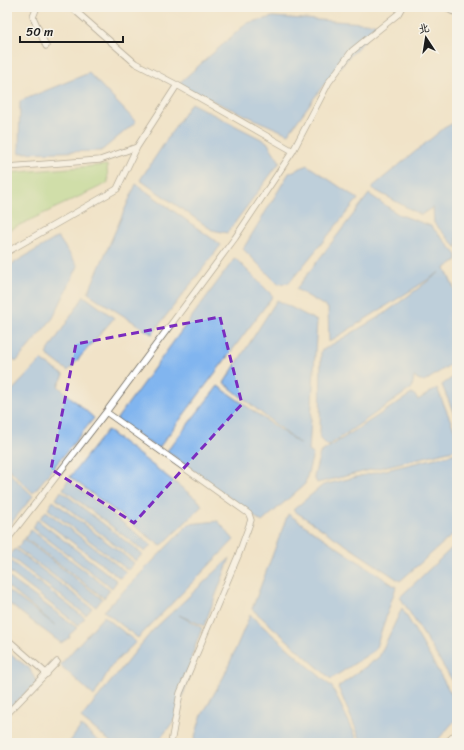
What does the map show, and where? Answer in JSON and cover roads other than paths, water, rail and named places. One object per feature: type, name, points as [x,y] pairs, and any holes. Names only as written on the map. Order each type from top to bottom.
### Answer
[{"type":"lane","points":[[37,7],[33,17],[46,46]]},
{"type":"lane","points":[[70,7],[135,63],[178,85],[293,151]]},
{"type":"lane","points":[[7,540],[106,412],[235,238],[293,151],[329,82],[352,51],[398,14],[402,7]]},
{"type":"lane","points":[[7,252],[117,189],[137,147],[178,85]]},
{"type":"lane","points":[[7,167],[100,160],[137,147]]},
{"type":"lane","points":[[106,412],[249,514],[251,520],[238,556],[180,693],[171,743]]},
{"type":"lane","points":[[7,639],[47,674]]},
{"type":"lane","points":[[7,714],[57,662]]},
{"type":"lane","points":[[446,743],[457,733]]},
{"type":"water","points":[[273,17],[379,24],[322,87],[288,134],[177,85],[247,23]]},
{"type":"water","points":[[89,73],[136,122],[101,151],[19,153],[20,101]]},
{"type":"water","points":[[191,103],[267,142],[280,162],[227,233],[212,230],[140,180]]},
{"type":"water","points":[[457,121],[457,190],[454,192],[457,191],[457,248],[434,223],[433,207],[421,215],[371,188],[444,128]]},
{"type":"water","points":[[307,165],[358,199],[289,283],[278,284],[243,249],[289,173]]},
{"type":"water","points":[[136,184],[221,245],[152,334],[88,293]]},
{"type":"water","points":[[369,194],[398,214],[431,226],[457,255],[457,260],[445,268],[457,295],[457,360],[424,382],[414,377],[412,388],[328,446],[320,438],[321,351],[384,314],[440,272],[329,342],[328,308],[296,289]]},
{"type":"water","points":[[58,237],[78,266],[53,318],[16,362],[7,352],[7,267]]},
{"type":"water","points":[[235,258],[273,296],[158,449],[116,420]]},
{"type":"water","points":[[84,296],[114,318],[68,371],[46,354]]},
{"type":"water","points":[[277,300],[317,321],[309,451],[313,454],[305,484],[262,522],[167,451],[218,386],[300,444],[224,383]]},
{"type":"water","points":[[41,360],[64,375],[58,386],[94,418],[33,493],[7,467],[7,396]]},
{"type":"water","points":[[457,374],[457,421],[442,385]]},
{"type":"water","points":[[437,388],[457,436],[457,449],[317,483],[314,477],[320,453],[413,393],[418,400]]},
{"type":"water","points":[[107,430],[199,501],[202,506],[161,546],[70,477]]},
{"type":"water","points":[[457,453],[457,531],[400,581],[293,510],[323,485]]},
{"type":"water","points":[[7,471],[33,496],[7,528]]},
{"type":"water","points":[[68,480],[151,545],[145,552],[63,489]]},
{"type":"water","points":[[61,491],[142,554],[136,561],[56,499]]},
{"type":"water","points":[[53,501],[134,563],[128,570],[48,509]]},
{"type":"water","points":[[46,511],[126,572],[120,578],[40,518]]},
{"type":"water","points":[[288,514],[396,587],[375,650],[331,679],[252,609]]},
{"type":"water","points":[[37,520],[117,581],[112,588],[33,528]]},
{"type":"water","points":[[218,521],[234,540],[138,638],[104,611],[189,524]]},
{"type":"water","points":[[31,530],[110,590],[104,598],[25,538]]},
{"type":"water","points":[[24,539],[102,599],[96,607],[17,548]]},
{"type":"water","points":[[457,543],[457,688],[400,597]]},
{"type":"water","points":[[15,549],[92,608],[86,615],[9,556]]},
{"type":"water","points":[[230,558],[204,626],[179,615],[202,628],[191,658],[194,660],[176,718],[157,743],[112,743],[81,718],[153,630]]},
{"type":"water","points":[[9,560],[85,618],[78,625],[7,570],[7,562]]},
{"type":"water","points":[[7,576],[77,628],[69,635],[70,637],[61,643],[7,602],[7,590],[55,625],[7,586]]},
{"type":"water","points":[[402,608],[457,704],[457,718],[435,743],[362,743],[338,687],[379,657]]},
{"type":"water","points":[[250,615],[332,687],[359,743],[193,743],[201,717],[224,676]]},
{"type":"water","points":[[104,616],[136,642],[112,665],[94,696],[60,665]]},
{"type":"water","points":[[7,652],[29,668],[37,683],[7,710]]},
{"type":"water","points":[[81,726],[101,743],[69,743]]}]
